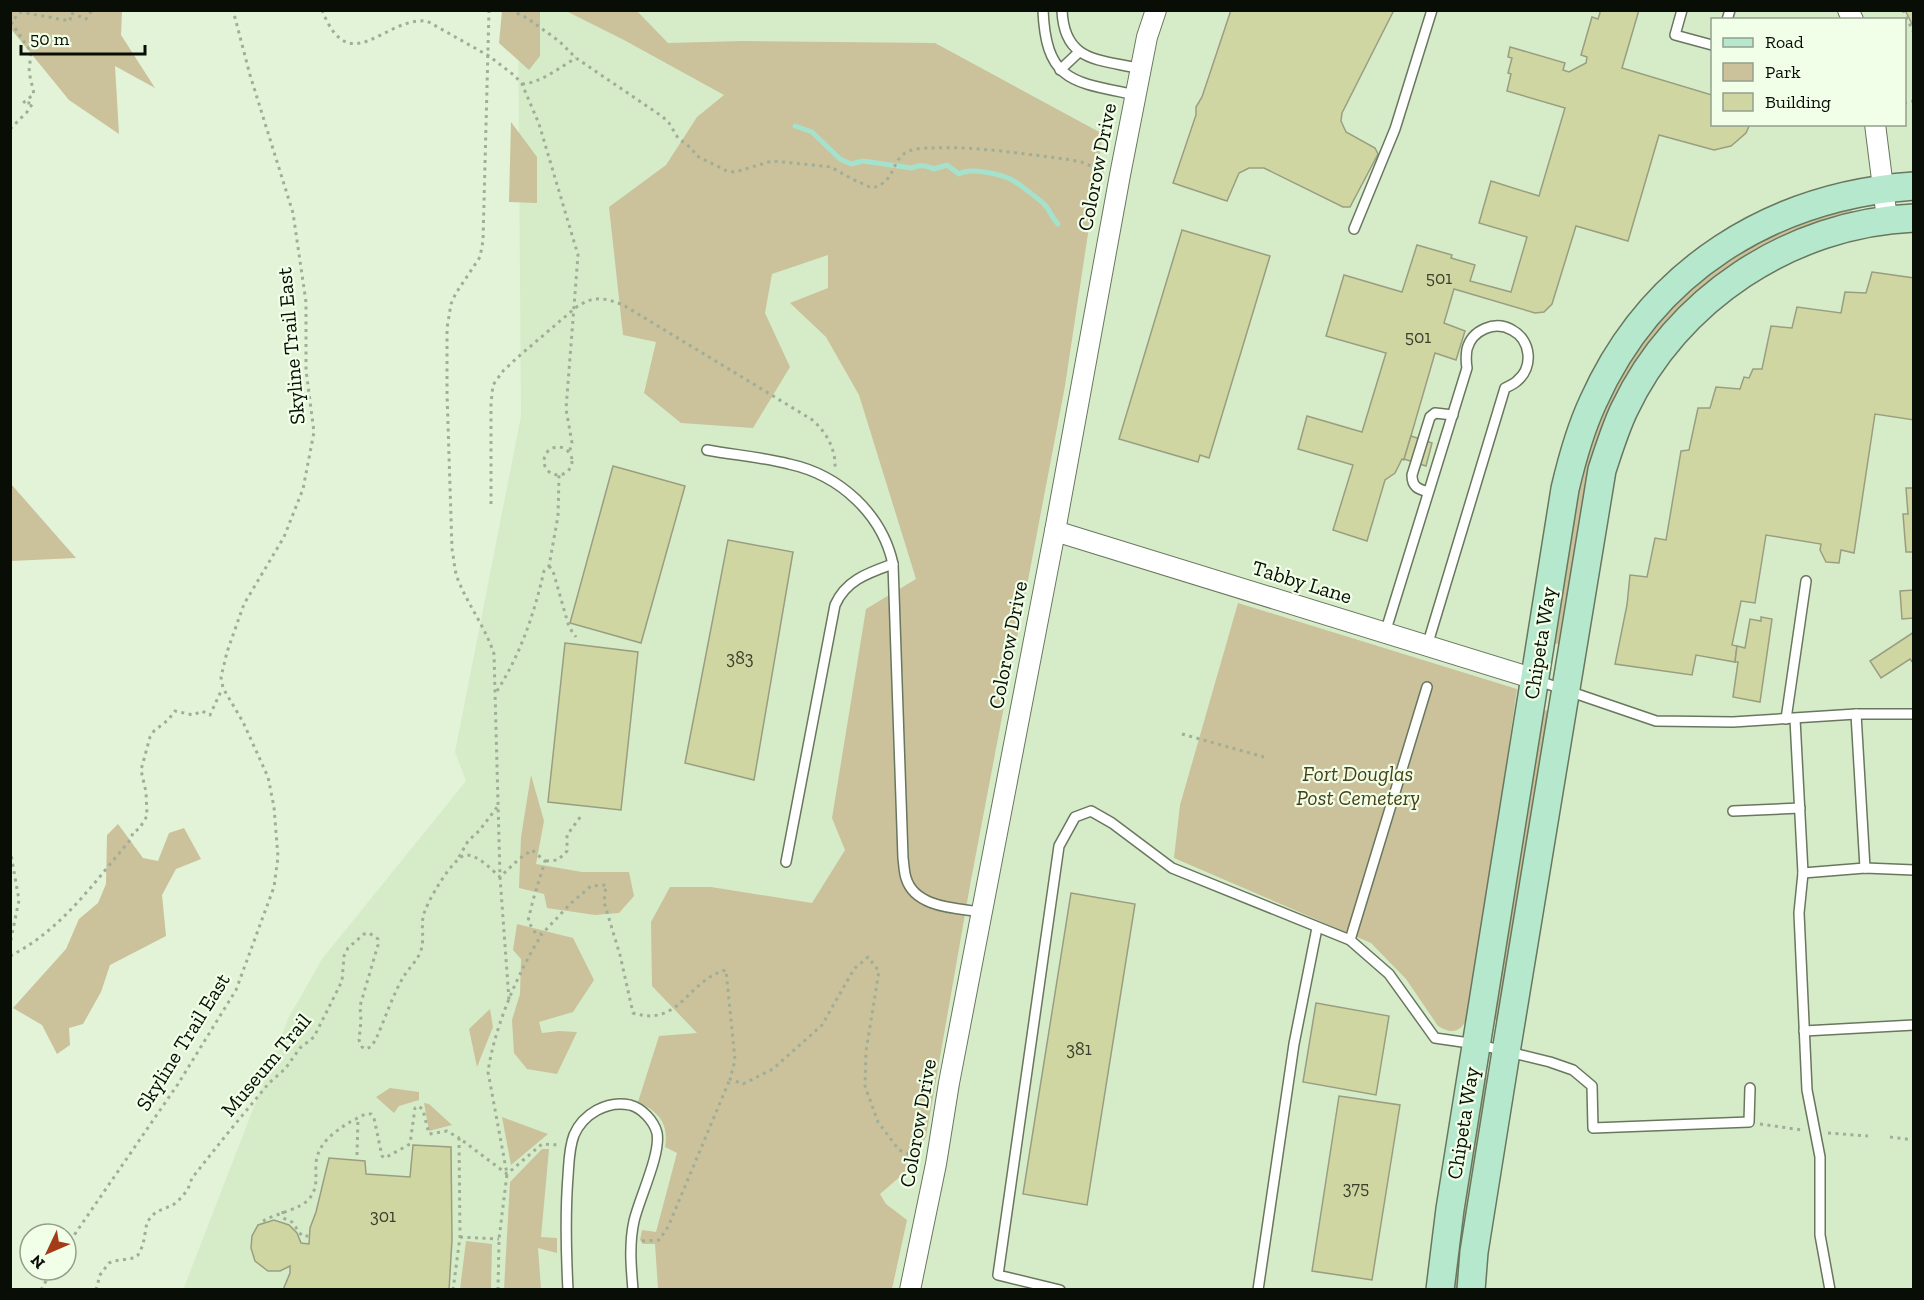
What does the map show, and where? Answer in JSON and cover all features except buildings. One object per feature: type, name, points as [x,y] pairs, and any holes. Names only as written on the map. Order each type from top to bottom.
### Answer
[{"type":"street","name":"Colorow Drive","points":[[910,1290],[936,1164],[981,912],[1120,175],[1147,37],[1156,10]]},
{"type":"street","points":[[1875,126],[1883,189],[1900,218]]},
{"type":"street","name":"Chipeta Way","points":[[1440,1290],[1450,1209],[1560,518],[1572,458],[1593,401],[1622,348],[1660,301],[1682,280],[1730,243],[1783,215],[1809,205],[1844,195],[1914,186]]},
{"type":"street","name":"Chipeta Way","points":[[1471,1290],[1474,1252],[1602,470],[1624,410],[1657,354],[1676,330],[1721,288],[1754,267],[1810,239],[1839,229],[1900,218]]},
{"type":"street","name":"Tabby Lane","points":[[1054,531],[1535,680]]},
{"type":"lane","points":[[1043,10],[1049,50],[1060,70],[1068,77],[1086,85],[1136,95]]},
{"type":"lane","points":[[1062,10],[1066,36],[1079,52],[1089,57],[1141,69]]},
{"type":"lane","points":[[1354,229],[1395,129],[1432,10]]},
{"type":"lane","points":[[1682,10],[1675,35],[1711,44]]},
{"type":"lane","points":[[1060,70],[1079,52]]},
{"type":"lane","points":[[1385,633],[1467,368],[1467,348],[1476,334],[1488,327],[1505,326],[1515,331],[1524,340],[1529,354],[1527,367],[1518,381],[1505,388],[1427,646]]},
{"type":"lane","points":[[1428,492],[1415,487],[1412,475],[1430,417],[1435,413],[1453,416]]},
{"type":"lane","points":[[707,450],[790,464],[835,482],[854,496],[867,510],[890,548],[893,564],[903,858],[906,878],[914,893],[922,899],[944,906],[981,912]]},
{"type":"lane","points":[[786,862],[835,605],[843,590],[851,582],[893,564]]},
{"type":"lane","points":[[1806,582],[1790,719],[1800,808],[1803,873],[1799,913],[1807,1090],[1820,1156],[1820,1235],[1830,1290]]},
{"type":"lane","points":[[1535,680],[1656,720],[1733,722],[1856,714],[1914,714]]},
{"type":"lane","points":[[1350,940],[1427,687]]},
{"type":"lane","points":[[1856,714],[1865,868]]},
{"type":"lane","points":[[1733,811],[1800,808]]},
{"type":"lane","points":[[1060,1290],[998,1275],[1059,846],[1074,818],[1091,811],[1112,823],[1172,868],[1350,940],[1389,974],[1435,1038],[1476,1044],[1574,1070],[1592,1086],[1593,1128],[1749,1122],[1750,1089]]},
{"type":"lane","points":[[1803,873],[1865,868],[1914,870]]},
{"type":"lane","points":[[1258,1290],[1294,1044],[1317,928]]},
{"type":"lane","points":[[1804,1031],[1914,1025]]},
{"type":"lane","points":[[568,1290],[565,1238],[571,1146],[581,1123],[592,1113],[605,1106],[631,1105],[646,1114],[657,1135],[656,1149],[634,1220],[631,1241],[633,1290]]},
{"type":"path","points":[[10,129],[27,112],[33,103],[23,103],[34,94],[29,72],[31,52],[11,22],[21,12],[70,21],[71,13],[86,19],[92,10]]},
{"type":"path","points":[[98,10],[114,10]]},
{"type":"path","name":"Skyline Trail East","points":[[78,1230],[178,1084],[236,990],[274,887],[278,857],[274,807],[268,777],[243,722],[223,688],[221,677],[244,604],[284,537],[303,489],[314,432],[306,370],[306,302],[293,213],[250,75],[233,10]]},
{"type":"path","points":[[322,10],[330,30],[340,39],[352,44],[364,43],[406,22],[427,21],[489,56],[522,84],[539,124],[575,242],[578,268],[566,409],[572,443],[569,453]]},
{"type":"path","points":[[489,10],[482,250],[451,304],[447,321],[446,354],[452,549],[461,585],[491,643],[494,654],[500,877],[509,1000]]},
{"type":"path","points":[[510,10],[527,18],[559,41],[576,58],[663,117],[678,138],[697,156],[728,171],[735,172],[772,160],[831,167],[872,188],[885,183],[891,176],[896,163],[908,152],[917,149],[956,147],[1066,159],[1120,175]]},
{"type":"path","points":[[1903,10],[1914,33]]},
{"type":"path","points":[[522,84],[537,81],[576,58]]},
{"type":"path","points":[[491,504],[493,385],[510,364],[574,309],[582,303],[599,298],[607,298],[625,306],[811,419],[833,449],[835,482]]},
{"type":"path","points":[[557,447],[569,453],[572,465],[567,472],[559,475],[547,469],[546,455],[557,447]]},
{"type":"path","points":[[496,692],[513,666],[526,635],[544,571],[549,566],[558,516],[559,475]]},
{"type":"path","points":[[549,566],[553,571],[568,627],[576,637]]},
{"type":"path","points":[[10,956],[32,944],[76,905],[91,885],[104,874],[110,863],[131,839],[133,832],[145,821],[146,792],[141,771],[152,733],[175,711],[193,716],[202,711],[210,715],[223,688]]},
{"type":"path","points":[[1182,734],[1264,757]]},
{"type":"path","points":[[459,857],[468,841],[479,831],[498,806]]},
{"type":"path","points":[[500,877],[532,850],[545,861],[558,860],[567,851],[567,835],[581,816]]},
{"type":"path","points":[[10,849],[20,900],[12,927],[10,944]]},
{"type":"path","points":[[459,857],[467,855],[484,863],[500,877]]},
{"type":"path","name":"Museum Trail","points":[[96,1290],[100,1275],[110,1263],[138,1255],[143,1245],[147,1222],[156,1212],[182,1197],[188,1190],[192,1178],[226,1134],[269,1083],[285,1069],[300,1048],[314,1037],[342,981],[344,956],[348,948],[364,934],[369,933],[378,939],[378,945],[360,1006],[359,1040],[365,1049],[371,1047],[403,978],[423,946],[422,924],[425,909],[450,867],[459,857]]},
{"type":"path","points":[[542,934],[536,934],[528,921],[545,861]]},
{"type":"path","points":[[498,1290],[499,1239],[507,1174],[488,1072],[490,1059],[509,1000],[528,956],[542,934],[570,904],[591,886],[606,885],[604,902],[620,955],[633,1013],[643,1017],[668,1014],[713,974],[726,970],[735,1060],[730,1079],[668,1227],[659,1240],[631,1241]]},
{"type":"path","points":[[730,1079],[743,1084],[773,1069],[822,1025],[854,969],[868,957],[879,971],[866,1051],[865,1086],[878,1122],[899,1150],[936,1164]]},
{"type":"path","points":[[263,1221],[300,1205],[309,1198],[316,1185],[316,1162],[321,1148],[330,1136],[366,1113],[372,1115],[382,1156],[385,1158],[410,1144],[417,1107],[420,1106],[429,1134],[447,1131],[507,1174]]},
{"type":"path","points":[[357,1155],[358,1118]]},
{"type":"path","points":[[1749,1122],[1802,1130]]},
{"type":"path","points":[[1827,1133],[1868,1136]]},
{"type":"path","points":[[1890,1137],[1914,1140]]},
{"type":"path","points":[[453,1290],[460,1237],[459,1138]]},
{"type":"path","points":[[507,1174],[542,1144],[571,1146]]},
{"type":"path","points":[[283,1211],[283,1218],[291,1222],[302,1236],[310,1236]]},
{"type":"path","points":[[460,1237],[499,1239]]},
{"type":"shaded area","points":[[518,11],[1913,11],[1913,1289],[183,1290],[288,1019],[322,959],[466,781],[455,752],[521,416]]},
{"type":"green space","points":[[10,11],[122,11],[121,35],[155,88],[115,66],[119,134],[69,100],[11,29]]},
{"type":"green space","points":[[502,11],[540,11],[540,56],[529,70],[499,43]]},
{"type":"green space","points":[[566,11],[637,11],[668,43],[743,41],[935,43],[1103,134],[1065,386],[971,880],[926,1137],[903,1174],[880,1194],[886,1204],[907,1220],[892,1289],[658,1289],[655,1244],[643,1244],[640,1240],[642,1230],[656,1232],[677,1153],[665,1147],[664,1125],[661,1120],[652,1110],[638,1102],[659,1036],[697,1033],[652,986],[651,922],[670,887],[711,887],[812,903],[845,850],[832,818],[866,609],[916,579],[859,395],[826,337],[790,303],[828,288],[828,255],[772,274],[765,313],[790,367],[753,428],[681,423],[644,393],[656,342],[623,335],[609,207],[666,165],[697,117],[724,95]]},
{"type":"green space","points":[[511,122],[537,157],[537,203],[509,202]]},
{"type":"green space","points":[[1850,206],[1852,215],[1649,347],[1562,643],[1555,644],[1553,641],[1574,504],[1591,437],[1620,375],[1665,312],[1700,279],[1728,257],[1794,223]]},
{"type":"green space","points":[[11,484],[76,558],[11,561]]},
{"type":"green space","name":"Fort Douglas Post Cemetery","points":[[1238,603],[1517,689],[1473,997],[1467,1019],[1459,1029],[1453,1031],[1438,1026],[1406,979],[1371,943],[1174,858],[1180,805]]},
{"type":"green space","points":[[1542,711],[1550,712],[1500,1020],[1497,1021],[1493,1019]]},
{"type":"green space","points":[[531,775],[544,821],[536,864],[582,872],[629,872],[634,896],[619,913],[595,915],[547,908],[544,894],[519,888],[521,837]]},
{"type":"green space","points":[[118,824],[143,858],[158,861],[169,833],[184,828],[201,859],[176,869],[162,895],[166,936],[110,965],[101,992],[83,1024],[69,1028],[70,1045],[57,1054],[42,1025],[13,1008],[66,949],[79,919],[98,903],[106,884],[107,835]]},
{"type":"green space","points":[[517,924],[573,938],[594,980],[573,1012],[539,1022],[542,1033],[577,1032],[557,1074],[527,1069],[514,1053],[512,1020],[520,994],[521,959],[513,950]]},
{"type":"green space","points":[[490,1009],[493,1027],[477,1067],[469,1029]]},
{"type":"green space","points":[[1482,1077],[1490,1078],[1461,1289],[1450,1290]]},
{"type":"green space","points":[[390,1088],[419,1092],[419,1100],[399,1106],[394,1113],[376,1097]]},
{"type":"green space","points":[[424,1103],[429,1104],[452,1125],[429,1131]]},
{"type":"green space","points":[[502,1117],[548,1134],[511,1165]]},
{"type":"green space","points":[[542,1149],[549,1149],[541,1237],[557,1238],[557,1253],[538,1248],[541,1289],[504,1289],[510,1182]]},
{"type":"green space","points":[[466,1241],[492,1244],[491,1289],[460,1289]]},
{"type":"waterway","points":[[795,126],[812,132],[840,159],[851,164],[863,161],[934,169],[947,165],[959,174],[978,171],[1009,178],[1044,204],[1058,224]]}]
